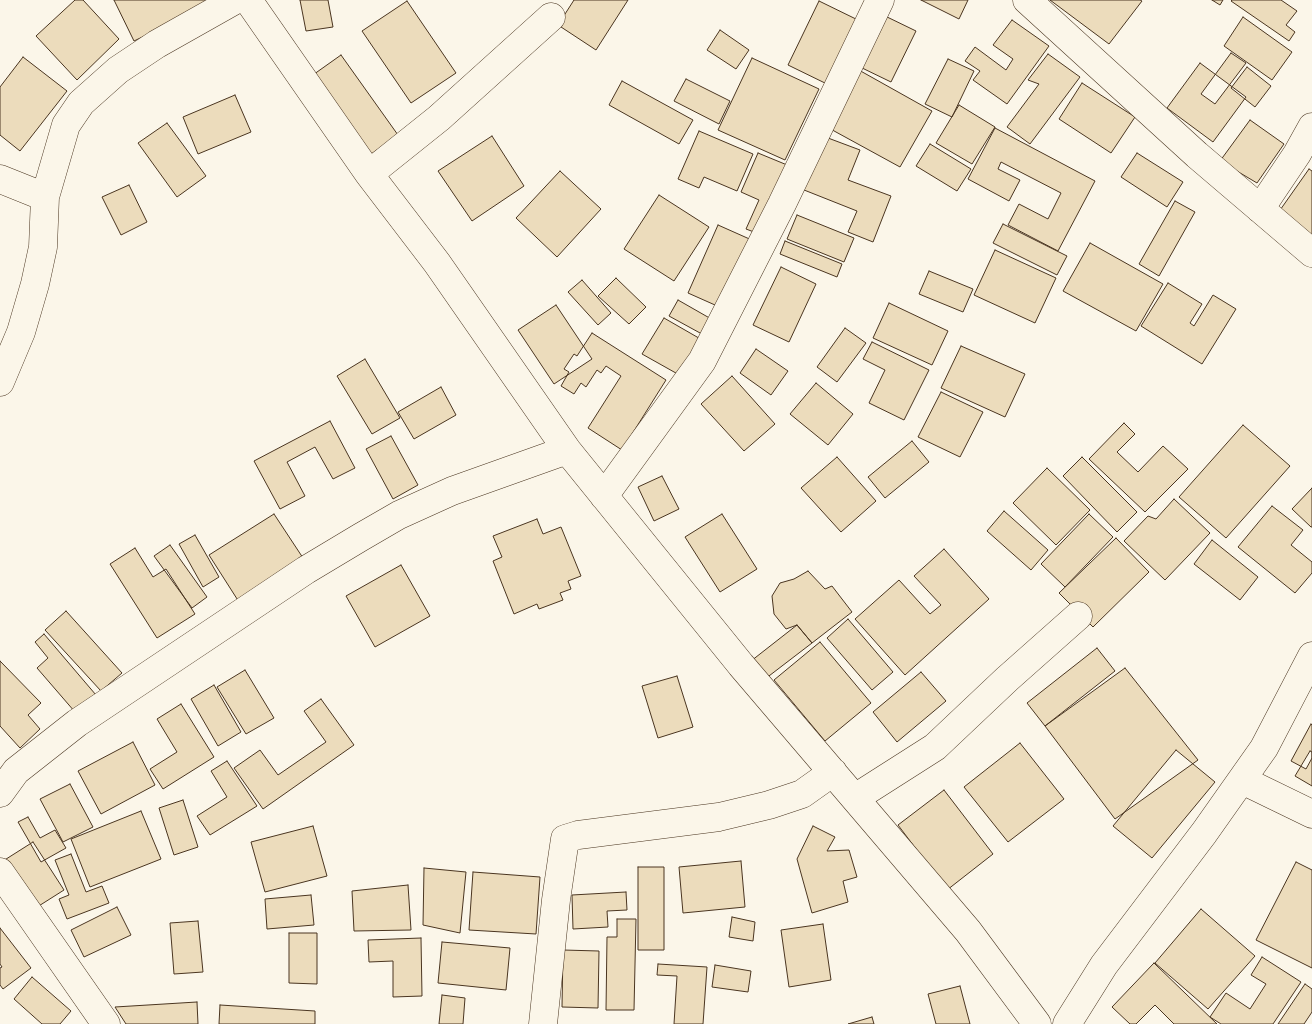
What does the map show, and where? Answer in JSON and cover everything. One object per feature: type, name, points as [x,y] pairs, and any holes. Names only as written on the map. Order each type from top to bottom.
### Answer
[{"type":"street","points":[[0,382],[21,332],[35,284],[43,247],[45,197],[66,125],[81,103],[118,70],[157,44],[235,0]]},
{"type":"street","points":[[248,0],[369,174],[437,263],[567,450],[741,665],[968,931],[1037,1024]]},
{"type":"street","points":[[604,496],[702,361],[782,204],[880,0]]},
{"type":"street","points":[[1027,0],[1197,155],[1312,253]]},
{"type":"street","points":[[369,174],[439,118],[551,17]]},
{"type":"street","points":[[1260,209],[1297,154],[1312,127]]},
{"type":"street","points":[[0,179],[45,197]]},
{"type":"street","points":[[0,793],[16,770],[77,723],[306,570],[361,536],[400,515],[452,491],[567,450]]},
{"type":"street","points":[[854,798],[934,747],[1078,616]]},
{"type":"street","points":[[1067,1024],[1104,965],[1204,833],[1264,748],[1312,656]]},
{"type":"street","points":[[543,1024],[556,900],[565,839],[719,816],[769,805],[802,794],[833,772]]},
{"type":"street","points":[[1242,780],[1312,814]]},
{"type":"street","points":[[0,872],[106,1024]]},
{"type":"building","points":[[75,0],[83,0],[119,39],[77,80],[36,36]]},
{"type":"building","points":[[114,0],[207,0],[209,5],[134,41]]},
{"type":"building","points":[[300,0],[328,0],[333,27],[306,31]]},
{"type":"building","points":[[574,0],[628,0],[596,50],[558,25]]},
{"type":"building","points":[[921,0],[968,0],[959,19]]},
{"type":"building","points":[[1050,0],[1140,0],[1142,1],[1109,44]]},
{"type":"building","points":[[1212,0],[1223,0],[1220,5]]},
{"type":"building","points":[[1232,0],[1281,0],[1297,11],[1286,25],[1295,32],[1289,41]]},
{"type":"building","points":[[407,1],[456,73],[411,103],[362,31]]},
{"type":"building","points":[[819,1],[860,21],[829,85],[788,65]]},
{"type":"building","points":[[883,15],[916,31],[891,82],[858,66]]},
{"type":"building","points":[[1243,17],[1292,52],[1272,80],[1224,46]]},
{"type":"building","points":[[1012,20],[1049,46],[1007,104],[973,80],[980,71],[965,61],[975,47],[1006,70],[1013,59],[993,45]]},
{"type":"building","points":[[720,30],[749,50],[736,69],[707,50]]},
{"type":"building","points":[[1231,53],[1246,63],[1215,104],[1201,94]]},
{"type":"building","points":[[1048,54],[1080,77],[1030,144],[1007,127],[1039,84],[1028,80]]},
{"type":"building","points":[[341,55],[398,135],[367,157],[310,77]]},
{"type":"building","points":[[23,57],[67,91],[20,151],[0,135],[0,87]]},
{"type":"building","points":[[752,58],[819,89],[785,160],[718,130]]},
{"type":"building","points":[[948,59],[974,71],[952,117],[925,104]]},
{"type":"building","points":[[1200,63],[1246,97],[1213,142],[1167,108]]},
{"type":"building","points":[[1247,67],[1271,86],[1255,107],[1231,88]]},
{"type":"building","points":[[857,69],[932,111],[900,167],[825,126]]},
{"type":"building","points":[[686,79],[730,101],[719,124],[674,101]]},
{"type":"building","points":[[622,81],[693,120],[679,144],[609,105]]},
{"type":"building","points":[[1082,83],[1135,117],[1111,153],[1059,119]]},
{"type":"building","points":[[235,95],[251,132],[198,154],[183,117]]},
{"type":"building","points":[[959,105],[995,127],[972,164],[936,143]]},
{"type":"building","points":[[1250,120],[1284,144],[1257,183],[1220,161]]},
{"type":"building","points":[[167,123],[206,176],[177,197],[138,143]]},
{"type":"building","points":[[995,128],[1095,181],[1058,251],[1008,225],[1019,204],[1048,219],[1061,193],[1001,162],[998,169],[1020,180],[1009,201],[968,179]]},
{"type":"building","points":[[699,131],[753,154],[737,191],[704,177],[699,188],[678,179]]},
{"type":"building","points":[[820,135],[860,150],[848,180],[891,196],[873,242],[848,232],[857,211],[799,188]]},
{"type":"building","points":[[492,136],[524,186],[472,221],[438,171]]},
{"type":"building","points":[[930,144],[971,169],[957,191],[916,166]]},
{"type":"building","points":[[758,153],[792,167],[762,235],[746,229],[759,200],[741,192]]},
{"type":"building","points":[[1137,153],[1183,182],[1167,207],[1121,177]]},
{"type":"building","points":[[1309,169],[1312,171],[1312,237],[1278,213]]},
{"type":"building","points":[[560,171],[601,209],[557,257],[516,218]]},
{"type":"building","points":[[129,185],[147,222],[121,235],[102,197]]},
{"type":"building","points":[[659,195],[709,227],[674,281],[624,249]]},
{"type":"building","points":[[1175,201],[1195,212],[1159,276],[1139,264]]},
{"type":"building","points":[[797,215],[854,238],[844,262],[787,239]]},
{"type":"building","points":[[1003,224],[1067,256],[1057,275],[993,243]]},
{"type":"building","points":[[718,225],[754,241],[724,309],[688,293]]},
{"type":"building","points":[[785,241],[842,264],[837,277],[780,254]]},
{"type":"building","points":[[1090,243],[1163,284],[1136,331],[1063,291]]},
{"type":"building","points":[[995,250],[1056,278],[1035,323],[974,295]]},
{"type":"building","points":[[781,267],[816,284],[789,342],[753,325]]},
{"type":"building","points":[[929,271],[973,289],[963,312],[919,294]]},
{"type":"building","points":[[616,278],[646,307],[629,324],[598,296]]},
{"type":"building","points":[[582,280],[611,313],[598,325],[568,292]]},
{"type":"building","points":[[1168,283],[1202,304],[1190,323],[1194,326],[1213,295],[1236,309],[1202,364],[1141,326]]},
{"type":"building","points":[[678,300],[720,324],[711,339],[669,316]]},
{"type":"building","points":[[889,303],[948,331],[932,365],[873,338]]},
{"type":"building","points":[[556,305],[592,359],[554,384],[518,330]]},
{"type":"building","points":[[664,318],[704,341],[683,377],[642,354]]},
{"type":"building","points":[[845,328],[866,343],[837,382],[817,367]]},
{"type":"building","points":[[592,333],[666,380],[622,450],[588,428],[621,376],[606,366],[601,373],[597,370],[586,387],[581,383],[574,394],[561,386],[569,372],[564,369],[574,354],[577,356]]},
{"type":"building","points":[[872,342],[929,370],[904,420],[869,403],[885,370],[863,359]]},
{"type":"building","points":[[961,346],[1025,374],[1005,417],[941,388]]},
{"type":"building","points":[[756,349],[788,371],[771,395],[740,373]]},
{"type":"building","points":[[365,359],[400,418],[372,434],[337,376]]},
{"type":"building","points":[[732,376],[775,424],[744,451],[701,404]]},
{"type":"building","points":[[816,383],[853,414],[828,445],[790,414]]},
{"type":"building","points":[[441,387],[456,415],[414,439],[398,412]]},
{"type":"building","points":[[941,392],[983,412],[960,457],[918,437]]},
{"type":"building","points":[[330,421],[355,468],[333,479],[315,447],[287,462],[305,496],[280,509],[254,461]]},
{"type":"building","points":[[1124,423],[1135,434],[1117,452],[1138,472],[1163,446],[1188,469],[1145,512],[1089,459]]},
{"type":"building","points":[[1243,425],[1290,466],[1226,538],[1179,497]]},
{"type":"building","points":[[391,436],[418,485],[393,499],[366,449]]},
{"type":"building","points":[[912,441],[929,462],[885,498],[868,477]]},
{"type":"building","points":[[837,457],[876,501],[841,532],[801,488]]},
{"type":"building","points":[[1082,457],[1137,512],[1117,532],[1063,476]]},
{"type":"building","points":[[1047,468],[1090,510],[1056,545],[1013,503]]},
{"type":"building","points":[[662,476],[679,509],[654,521],[638,487]]},
{"type":"building","points":[[1312,488],[1312,527],[1311,527],[1292,509]]},
{"type":"building","points":[[1174,499],[1210,533],[1165,580],[1124,541],[1148,516],[1156,519]]},
{"type":"building","points":[[1272,506],[1303,530],[1291,545],[1312,562],[1312,573],[1295,593],[1238,547]]},
{"type":"building","points":[[1004,511],[1048,550],[1031,570],[987,531]]},
{"type":"building","points":[[274,514],[305,561],[239,602],[209,555]]},
{"type":"building","points":[[722,514],[757,569],[720,592],[685,537]]},
{"type":"building","points":[[1089,514],[1113,537],[1065,587],[1041,564]]},
{"type":"building","points":[[537,519],[543,534],[561,527],[581,576],[568,581],[571,589],[560,593],[563,600],[539,609],[537,604],[514,614],[493,561],[502,557],[493,536]]},
{"type":"building","points":[[195,535],[219,577],[203,587],[179,544]]},
{"type":"building","points":[[1116,538],[1149,572],[1093,627],[1059,593]]},
{"type":"building","points":[[1212,540],[1258,577],[1240,600],[1194,564]]},
{"type":"building","points":[[170,545],[207,597],[192,608],[154,556]]},
{"type":"building","points":[[135,548],[153,577],[166,569],[195,614],[157,638],[110,564]]},
{"type":"building","points":[[944,549],[989,599],[905,675],[855,619],[899,580],[930,614],[941,605],[914,576]]},
{"type":"building","points":[[401,565],[430,616],[375,647],[346,596]]},
{"type":"building","points":[[808,571],[825,589],[832,586],[852,612],[812,643],[797,625],[786,629],[774,614],[772,596],[780,583],[794,579]]},
{"type":"building","points":[[66,611],[122,673],[101,691],[45,630]]},
{"type":"building","points":[[848,619],[893,672],[872,690],[827,638]]},
{"type":"building","points":[[797,625],[812,643],[765,679],[751,661]]},
{"type":"building","points":[[44,634],[96,695],[75,712],[37,668],[48,658],[35,642]]},
{"type":"building","points":[[820,642],[871,703],[825,741],[774,680]]},
{"type":"building","points":[[1097,648],[1115,671],[1045,726],[1027,703]]},
{"type":"building","points":[[0,661],[41,703],[28,715],[40,729],[20,748],[0,726]]},
{"type":"building","points":[[1125,668],[1198,760],[1115,819],[1045,726]]},
{"type":"building","points":[[245,670],[274,718],[246,734],[217,687]]},
{"type":"building","points":[[921,672],[946,701],[897,742],[873,712]]},
{"type":"building","points":[[677,676],[693,727],[658,738],[642,686]]},
{"type":"building","points":[[214,685],[241,732],[218,746],[191,699]]},
{"type":"building","points":[[321,699],[354,745],[263,809],[234,768],[260,750],[278,775],[326,742],[304,711]]},
{"type":"building","points":[[181,704],[214,757],[163,789],[150,769],[177,752],[157,719]]},
{"type":"building","points":[[1311,724],[1312,758],[1306,769],[1291,761]]},
{"type":"building","points":[[133,742],[155,785],[101,814],[78,771]]},
{"type":"building","points":[[1020,743],[1064,799],[1008,842],[964,787]]},
{"type":"building","points":[[1176,750],[1215,782],[1152,858],[1113,826]]},
{"type":"building","points":[[1310,751],[1312,752],[1312,786],[1295,776]]},
{"type":"building","points":[[227,761],[257,806],[210,835],[197,816],[227,797],[211,771]]},
{"type":"building","points":[[70,784],[93,827],[63,842],[40,799]]},
{"type":"building","points":[[944,790],[993,854],[947,890],[898,825]]},
{"type":"building","points":[[183,800],[198,847],[174,855],[159,808]]},
{"type":"building","points":[[141,811],[161,859],[90,887],[71,839]]},
{"type":"building","points":[[28,817],[40,838],[55,830],[66,848],[41,862],[18,822]]},
{"type":"building","points":[[313,826],[327,876],[265,892],[251,842]]},
{"type":"building","points":[[813,826],[835,837],[827,851],[849,850],[857,877],[843,881],[848,902],[812,913],[797,859]]},
{"type":"building","points":[[33,842],[64,890],[34,909],[3,861]]},
{"type":"building","points":[[71,854],[86,892],[102,886],[109,903],[67,919],[59,899],[69,895],[55,860]]},
{"type":"building","points":[[741,861],[745,907],[683,913],[679,867]]},
{"type":"building","points":[[1296,862],[1312,870],[1312,968],[1256,940]]},
{"type":"building","points":[[638,867],[664,867],[664,950],[638,950]]},
{"type":"building","points":[[424,868],[466,872],[460,933],[423,925]]},
{"type":"building","points":[[473,872],[540,877],[536,934],[469,930]]},
{"type":"building","points":[[408,885],[411,930],[354,931],[352,891]]},
{"type":"building","points":[[626,892],[627,910],[607,911],[608,927],[573,929],[572,895]]},
{"type":"building","points":[[311,895],[314,925],[267,929],[265,899]]},
{"type":"building","points":[[117,907],[131,935],[84,957],[71,930]]},
{"type":"building","points":[[1201,909],[1255,956],[1208,1009],[1155,963]]},
{"type":"building","points":[[732,917],[755,922],[753,941],[729,937]]},
{"type":"building","points":[[617,919],[636,919],[634,1010],[606,1010],[607,937],[617,937]]},
{"type":"building","points":[[198,921],[203,972],[174,974],[170,923]]},
{"type":"building","points":[[823,924],[831,980],[789,987],[781,930]]},
{"type":"building","points":[[0,928],[31,968],[3,989],[0,985],[0,968],[2,967],[0,964]]},
{"type":"building","points":[[289,933],[317,933],[317,984],[289,983]]},
{"type":"building","points":[[421,938],[422,996],[393,997],[393,961],[369,962],[368,940]]},
{"type":"building","points":[[442,942],[510,948],[506,990],[438,983]]},
{"type":"building","points":[[563,950],[599,951],[598,1008],[562,1007]]},
{"type":"building","points":[[1262,957],[1301,982],[1273,1024],[1221,1024],[1210,1017],[1226,993],[1250,1009],[1266,984],[1251,975]]},
{"type":"building","points":[[1154,963],[1217,1024],[1174,1024],[1155,1005],[1136,1024],[1130,1024],[1112,1007]]},
{"type":"building","points":[[658,964],[707,967],[703,1024],[674,1024],[677,976],[657,975]]},
{"type":"building","points":[[715,965],[751,971],[748,992],[712,987]]},
{"type":"building","points":[[32,977],[71,1011],[60,1024],[42,1024],[14,999]]},
{"type":"building","points":[[1305,984],[1312,989],[1312,1012],[1304,1024],[1278,1024]]},
{"type":"building","points":[[960,986],[970,1024],[936,1024],[928,994]]},
{"type":"building","points":[[442,995],[465,998],[463,1024],[439,1024]]},
{"type":"building","points":[[197,1002],[198,1024],[126,1024],[115,1007]]},
{"type":"building","points":[[220,1005],[315,1011],[315,1024],[219,1024]]},
{"type":"building","points":[[872,1017],[874,1024],[848,1024]]}]
